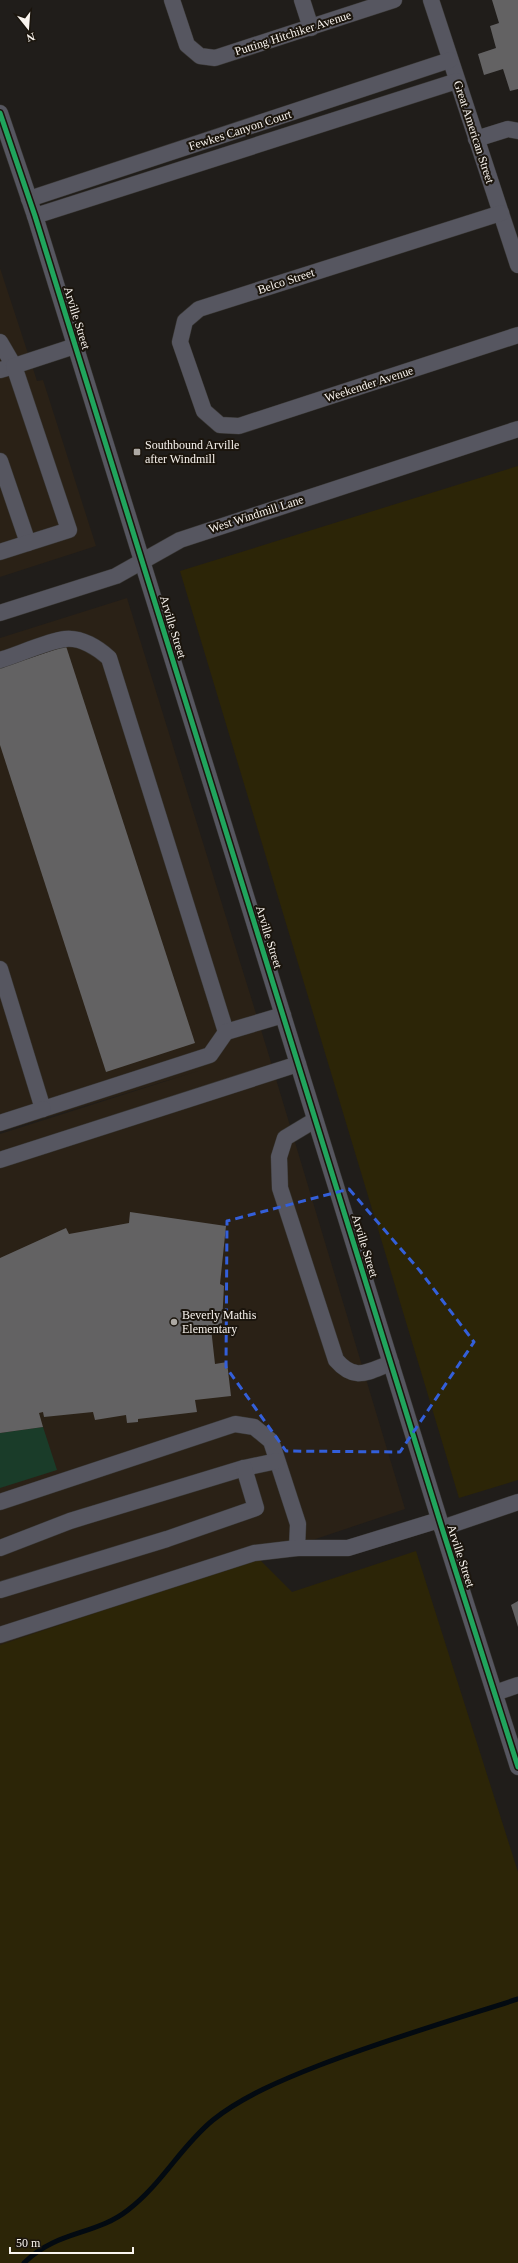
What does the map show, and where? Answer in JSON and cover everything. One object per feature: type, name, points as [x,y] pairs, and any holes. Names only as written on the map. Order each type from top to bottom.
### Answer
[{"type":"street","name":"Putting Hitchiker Avenue","points":[[172,0],[187,45],[200,56],[215,58],[394,0]]},
{"type":"street","points":[[302,0],[311,28]]},
{"type":"street","name":"Great American Street","points":[[431,0],[518,265]]},
{"type":"street","name":"Fewkes Canyon Court","points":[[29,199],[450,60]]},
{"type":"street","name":"Fewkes Canyon Court","points":[[35,216],[457,81]]},
{"type":"street","points":[[346,95],[352,114]]},
{"type":"street","name":"Arville Street","points":[[0,113],[35,216],[315,1120],[518,1767]]},
{"type":"street","points":[[476,138],[508,129],[518,131]]},
{"type":"street","points":[[169,153],[174,172]]},
{"type":"street","name":"Belco Street","points":[[220,425],[204,411],[180,342],[185,321],[199,309],[501,213]]},
{"type":"street","name":"Weekender Avenue","points":[[220,425],[239,426],[518,335]]},
{"type":"street","points":[[0,342],[7,368],[69,530],[0,552]]},
{"type":"street","points":[[7,368],[75,346]]},
{"type":"street","name":"West Windmill Lane","points":[[0,613],[116,576],[180,540],[518,429]]},
{"type":"street","points":[[0,460],[28,543]]},
{"type":"street","points":[[0,660],[65,639],[84,642],[100,650],[109,658],[226,1032]]},
{"type":"street","points":[[0,969],[43,1109]]},
{"type":"street","points":[[0,1123],[210,1056],[226,1032],[283,1015]]},
{"type":"street","points":[[0,1160],[298,1064]]},
{"type":"street","points":[[315,1120],[285,1138],[279,1158],[280,1188],[336,1360],[345,1371],[359,1374],[391,1363]]},
{"type":"street","points":[[0,1502],[235,1424],[254,1427],[271,1442],[298,1524],[297,1548]]},
{"type":"street","points":[[0,1548],[70,1521],[244,1468],[277,1461]]},
{"type":"street","points":[[0,1590],[167,1539],[256,1508],[244,1468]]},
{"type":"street","points":[[0,1635],[254,1553],[297,1548],[348,1548],[518,1502]]},
{"type":"street","points":[[495,1693],[518,1685]]},
{"type":"highlighted area","points":[[349,1189],[420,1271],[474,1342],[400,1452],[286,1451],[226,1367],[227,1221]]},
{"type":"shaded area","points":[[0,268],[37,381],[43,380],[96,546],[0,577]]},
{"type":"shaded area","name":"Beverly Mathis Elementary","points":[[127,598],[267,1049],[405,1509],[0,1645],[0,1134],[201,1070],[0,1132],[0,638]]},
{"type":"green space","points":[[43,1427],[57,1470],[0,1488],[0,1433]]},
{"type":"sand","points":[[518,466],[518,1480],[459,1498],[180,571]]},
{"type":"sand","points":[[416,1551],[518,1872],[518,2263],[0,2263],[0,1645],[258,1558],[292,1592]]},
{"type":"building","points":[[492,0],[518,0],[518,89],[510,91],[503,69],[484,75],[478,54],[496,48],[490,26],[499,23]]},
{"type":"building","points":[[66,646],[195,1043],[106,1072],[0,745],[0,668]]},
{"type":"building","points":[[130,1212],[226,1226],[220,1284],[224,1286],[222,1323],[211,1328],[215,1364],[227,1362],[231,1396],[195,1400],[197,1412],[138,1419],[138,1422],[127,1423],[126,1415],[95,1420],[93,1412],[44,1417],[43,1412],[39,1413],[43,1427],[0,1433],[0,1258],[66,1228],[69,1234],[129,1223]]},
{"type":"building","points":[[518,1601],[518,1627],[511,1605]]},
{"type":"waterway","points":[[24,2263],[37,2252],[50,2244],[102,2225],[128,2210],[151,2189],[202,2130],[237,2103],[292,2076],[344,2056],[419,2030],[518,1999]]},
{"type":"cycle path","points":[[0,113],[35,216],[442,1528],[518,1767]]},
{"type":"place","name":"Southbound Arville after Windmill","points":[[137,452]]},
{"type":"place","name":"Beverly Mathis Elementary","points":[[174,1322]]}]
